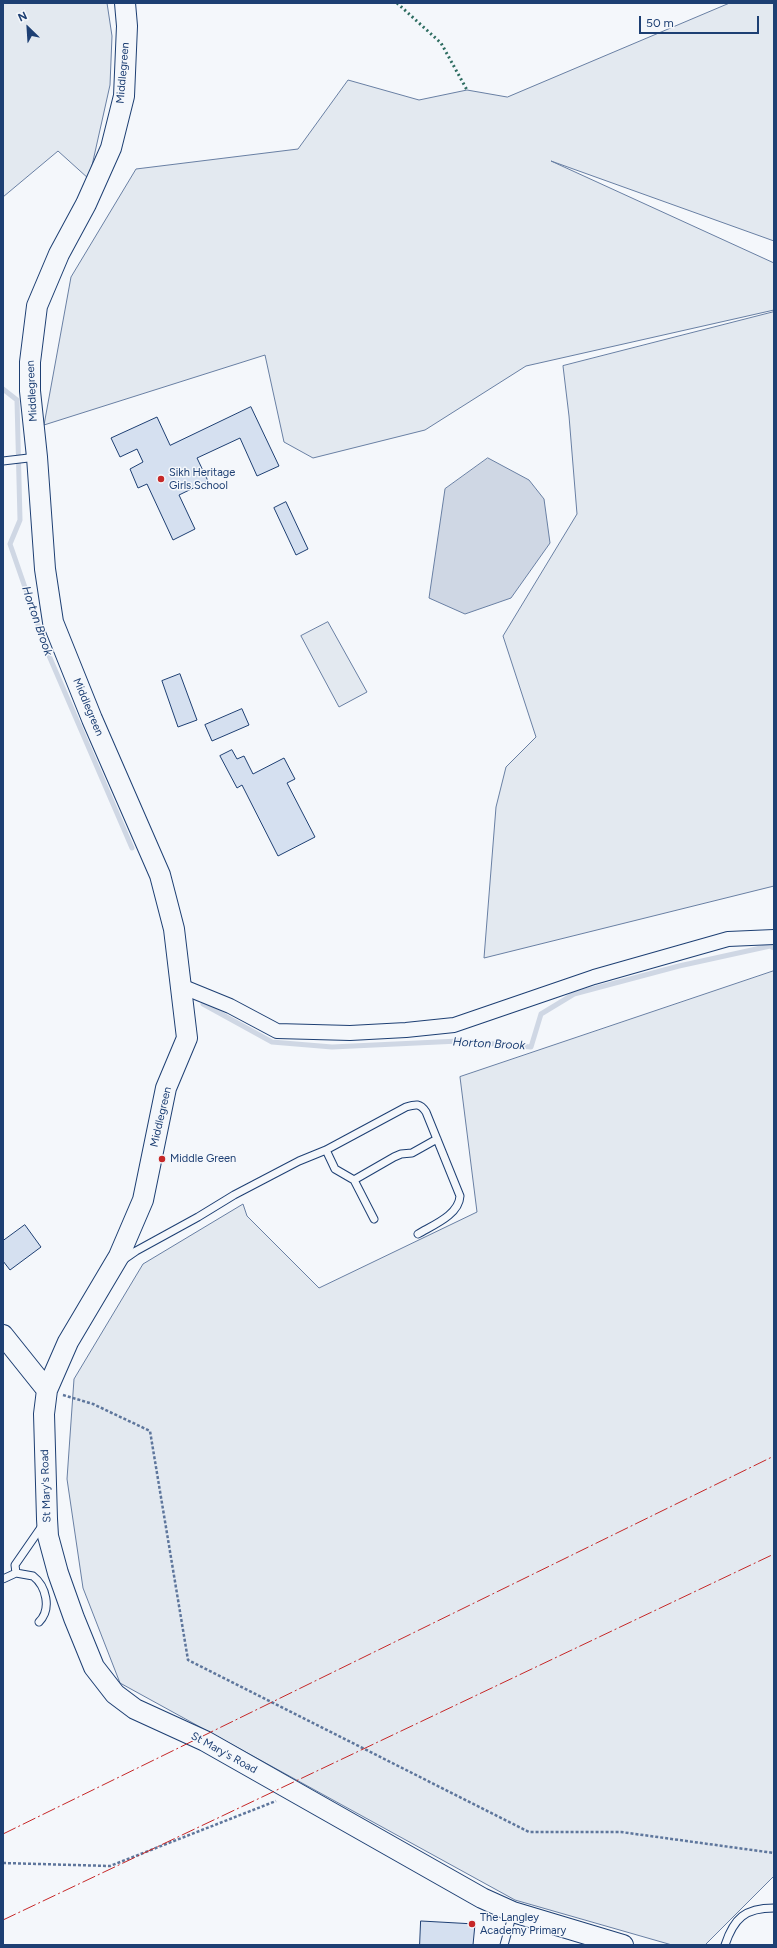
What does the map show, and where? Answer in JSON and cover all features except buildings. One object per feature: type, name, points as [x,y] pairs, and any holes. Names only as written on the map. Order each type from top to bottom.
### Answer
[{"type":"street","name":"Middlegreen","points":[[47,1390],[68,1342],[114,1266],[143,1200],[166,1088],[187,1038],[174,929],[160,875],[92,719],[53,622],[44,570],[37,457],[30,391],[30,362],[37,306],[58,254],[86,204],[111,148],[124,96],[127,26],[124,3]]},
{"type":"street","points":[[181,986],[230,1006],[277,1031],[350,1033],[406,1030],[454,1024],[594,977],[728,939],[774,938]]},
{"type":"street","points":[[3,1335],[47,1390]]},
{"type":"street","name":"St Mary's Road","points":[[47,1390],[44,1414],[48,1536],[58,1573],[94,1667],[115,1694],[135,1709],[206,1741],[482,1898],[513,1912],[579,1936],[623,1945]]},
{"type":"lane","points":[[3,461],[37,457]]},
{"type":"lane","points":[[114,1266],[136,1251],[299,1161],[326,1150],[400,1110],[416,1104],[421,1106],[426,1112],[460,1196],[459,1202],[454,1210],[418,1234]]},
{"type":"lane","points":[[354,1180],[394,1157],[412,1152],[437,1139]]},
{"type":"lane","points":[[326,1150],[335,1169],[354,1180],[374,1219]]},
{"type":"lane","points":[[16,1574],[15,1565],[47,1519]]},
{"type":"lane","points":[[3,1579],[16,1574],[33,1576],[41,1586],[47,1604],[46,1614],[39,1622]]},
{"type":"lane","points":[[725,1945],[730,1929],[741,1916],[752,1910],[774,1908]]},
{"type":"lane","points":[[504,1945],[513,1912]]},
{"type":"path","points":[[47,1390],[93,1404],[150,1431],[188,1660],[529,1832],[621,1832],[774,1853]]},
{"type":"path","points":[[3,1864],[110,1866],[296,1793]]},
{"type":"shaded area","points":[[3,3],[107,3],[112,36],[110,85],[89,179],[58,151],[3,197]]},
{"type":"shaded area","points":[[730,3],[774,3],[774,241],[551,161],[774,263],[774,310],[526,366],[425,430],[313,458],[284,442],[265,355],[44,425],[71,277],[136,169],[298,149],[348,80],[419,100],[467,90],[507,97]]},
{"type":"shaded area","points":[[774,312],[774,886],[484,958],[496,807],[506,767],[536,737],[503,636],[577,514],[569,416],[563,366]]},
{"type":"shaded area","points":[[488,458],[529,480],[544,499],[550,543],[511,598],[465,614],[429,598],[445,489]]},
{"type":"shaded area","points":[[328,622],[367,692],[339,707],[301,636]]},
{"type":"shaded area","points":[[774,971],[774,1876],[705,1945],[672,1945],[515,1900],[120,1683],[83,1588],[67,1479],[74,1379],[143,1264],[243,1204],[247,1216],[319,1288],[477,1212],[460,1077]]},
{"type":"waterway","name":"Horton Brook","points":[[3,389],[17,400],[20,520],[10,544],[47,651],[132,848]]},
{"type":"waterway","name":"Horton Brook","points":[[203,1004],[272,1042],[332,1047],[459,1041],[531,1047],[541,1014],[574,994],[679,966],[770,946],[774,948]]},
{"type":"hedge","points":[[397,3],[441,43],[467,90]]},
{"type":"power","points":[[3,1834],[774,1456]]},
{"type":"power","points":[[3,1920],[774,1554]]},
{"type":"place","name":"Sikh Heritage Girls School","points":[[161,479]]},
{"type":"place","name":"Middle Green","points":[[162,1159]]},
{"type":"place","name":"The Langley Academy Primary","points":[[472,1924]]}]
